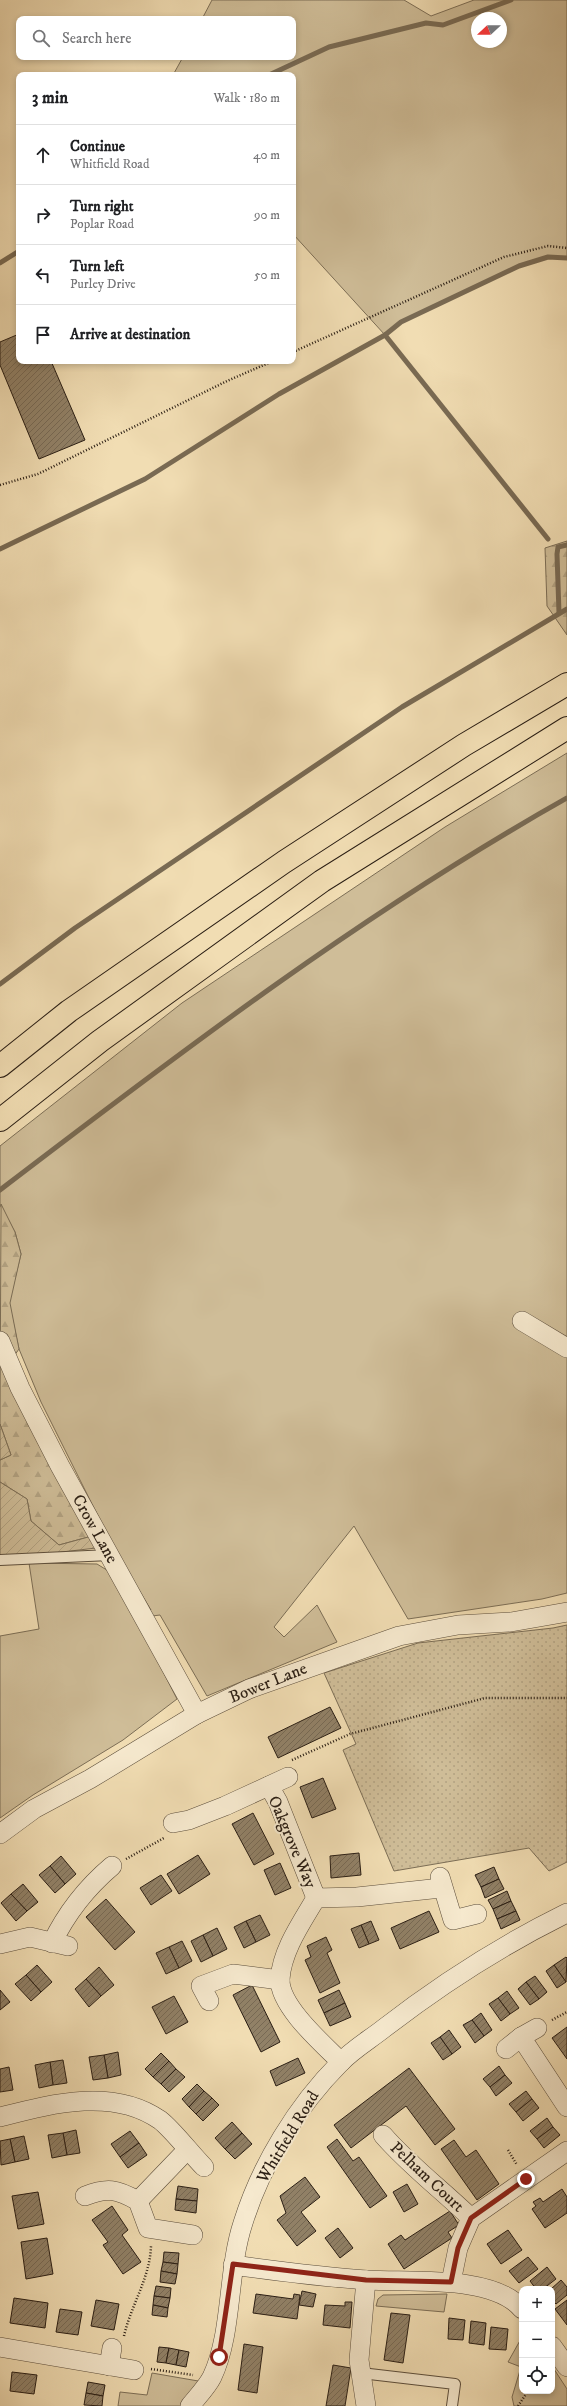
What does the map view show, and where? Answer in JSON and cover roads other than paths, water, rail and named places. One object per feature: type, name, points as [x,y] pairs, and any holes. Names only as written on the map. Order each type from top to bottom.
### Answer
[{"type":"highway","points":[[0,1066],[69,1011],[284,862],[464,745],[567,684]]},
{"type":"highway","points":[[0,1120],[100,1041],[322,881],[567,728]]},
{"type":"street","points":[[522,1321],[567,1348]]},
{"type":"street","name":"Crow Lane","points":[[0,1341],[20,1388],[60,1466],[197,1714]]},
{"type":"street","name":"Bower Lane","points":[[0,1834],[34,1809],[90,1779],[197,1714],[249,1689],[296,1671],[399,1636],[458,1625],[511,1622],[567,1612]]},
{"type":"street","name":"Oakgrove Way","points":[[181,1822],[288,1777]]},
{"type":"street","name":"Oakgrove Way","points":[[269,1786],[278,1802],[316,1898],[284,1958],[280,1980],[284,1995],[297,2016],[341,2062]]},
{"type":"street","points":[[0,1944],[30,1937],[60,1945],[64,1919],[85,1891],[112,1866]]},
{"type":"street","name":"Oakgrove Way","points":[[316,1898],[410,1893],[419,1881],[440,1877],[452,1920],[477,1914]]},
{"type":"street","name":"Whitfield Road","points":[[190,2406],[212,2378],[224,2335],[233,2264],[242,2223],[263,2173],[292,2124],[317,2088],[341,2062],[400,2016],[516,1938],[567,1913]]},
{"type":"street","points":[[200,1993],[233,1974],[280,1980]]},
{"type":"street","points":[[506,2048],[537,2028]]},
{"type":"street","points":[[521,2037],[567,2107]]},
{"type":"street","points":[[0,2117],[94,2100],[129,2105],[160,2121],[186,2150],[204,2167]]},
{"type":"street","name":"Pelham Court","points":[[383,2135],[402,2157],[436,2184],[471,2218]]},
{"type":"street","points":[[138,2201],[186,2150]]},
{"type":"street","points":[[451,2282],[458,2248],[471,2218],[567,2151]]},
{"type":"street","points":[[87,2189],[102,2189],[123,2192],[138,2201],[148,2228],[193,2234]]},
{"type":"street","points":[[233,2264],[366,2280],[451,2282],[486,2289],[517,2303],[519,2305]]},
{"type":"street","points":[[366,2280],[359,2360],[366,2406]]},
{"type":"street","points":[[0,2347],[111,2357],[134,2370]]},
{"type":"street","points":[[555,2350],[567,2367]]},
{"type":"lane","points":[[0,1560],[110,1555]]},
{"type":"lane","points":[[361,2373],[455,2384],[452,2406]]},
{"type":"waterway","points":[[275,72],[329,47],[426,23],[443,25],[511,0]]},
{"type":"waterway","points":[[0,263],[16,253]]},
{"type":"waterway","points":[[0,549],[145,479],[279,394],[385,335],[401,322],[519,266],[548,257],[567,258]]},
{"type":"waterway","points":[[385,335],[548,539]]},
{"type":"waterway","points":[[559,613],[557,554],[558,547],[567,545]]},
{"type":"waterway","points":[[0,984],[75,928],[402,707],[567,609]]},
{"type":"waterway","points":[[0,1190],[207,1034],[277,984],[419,887],[567,798]]}]
